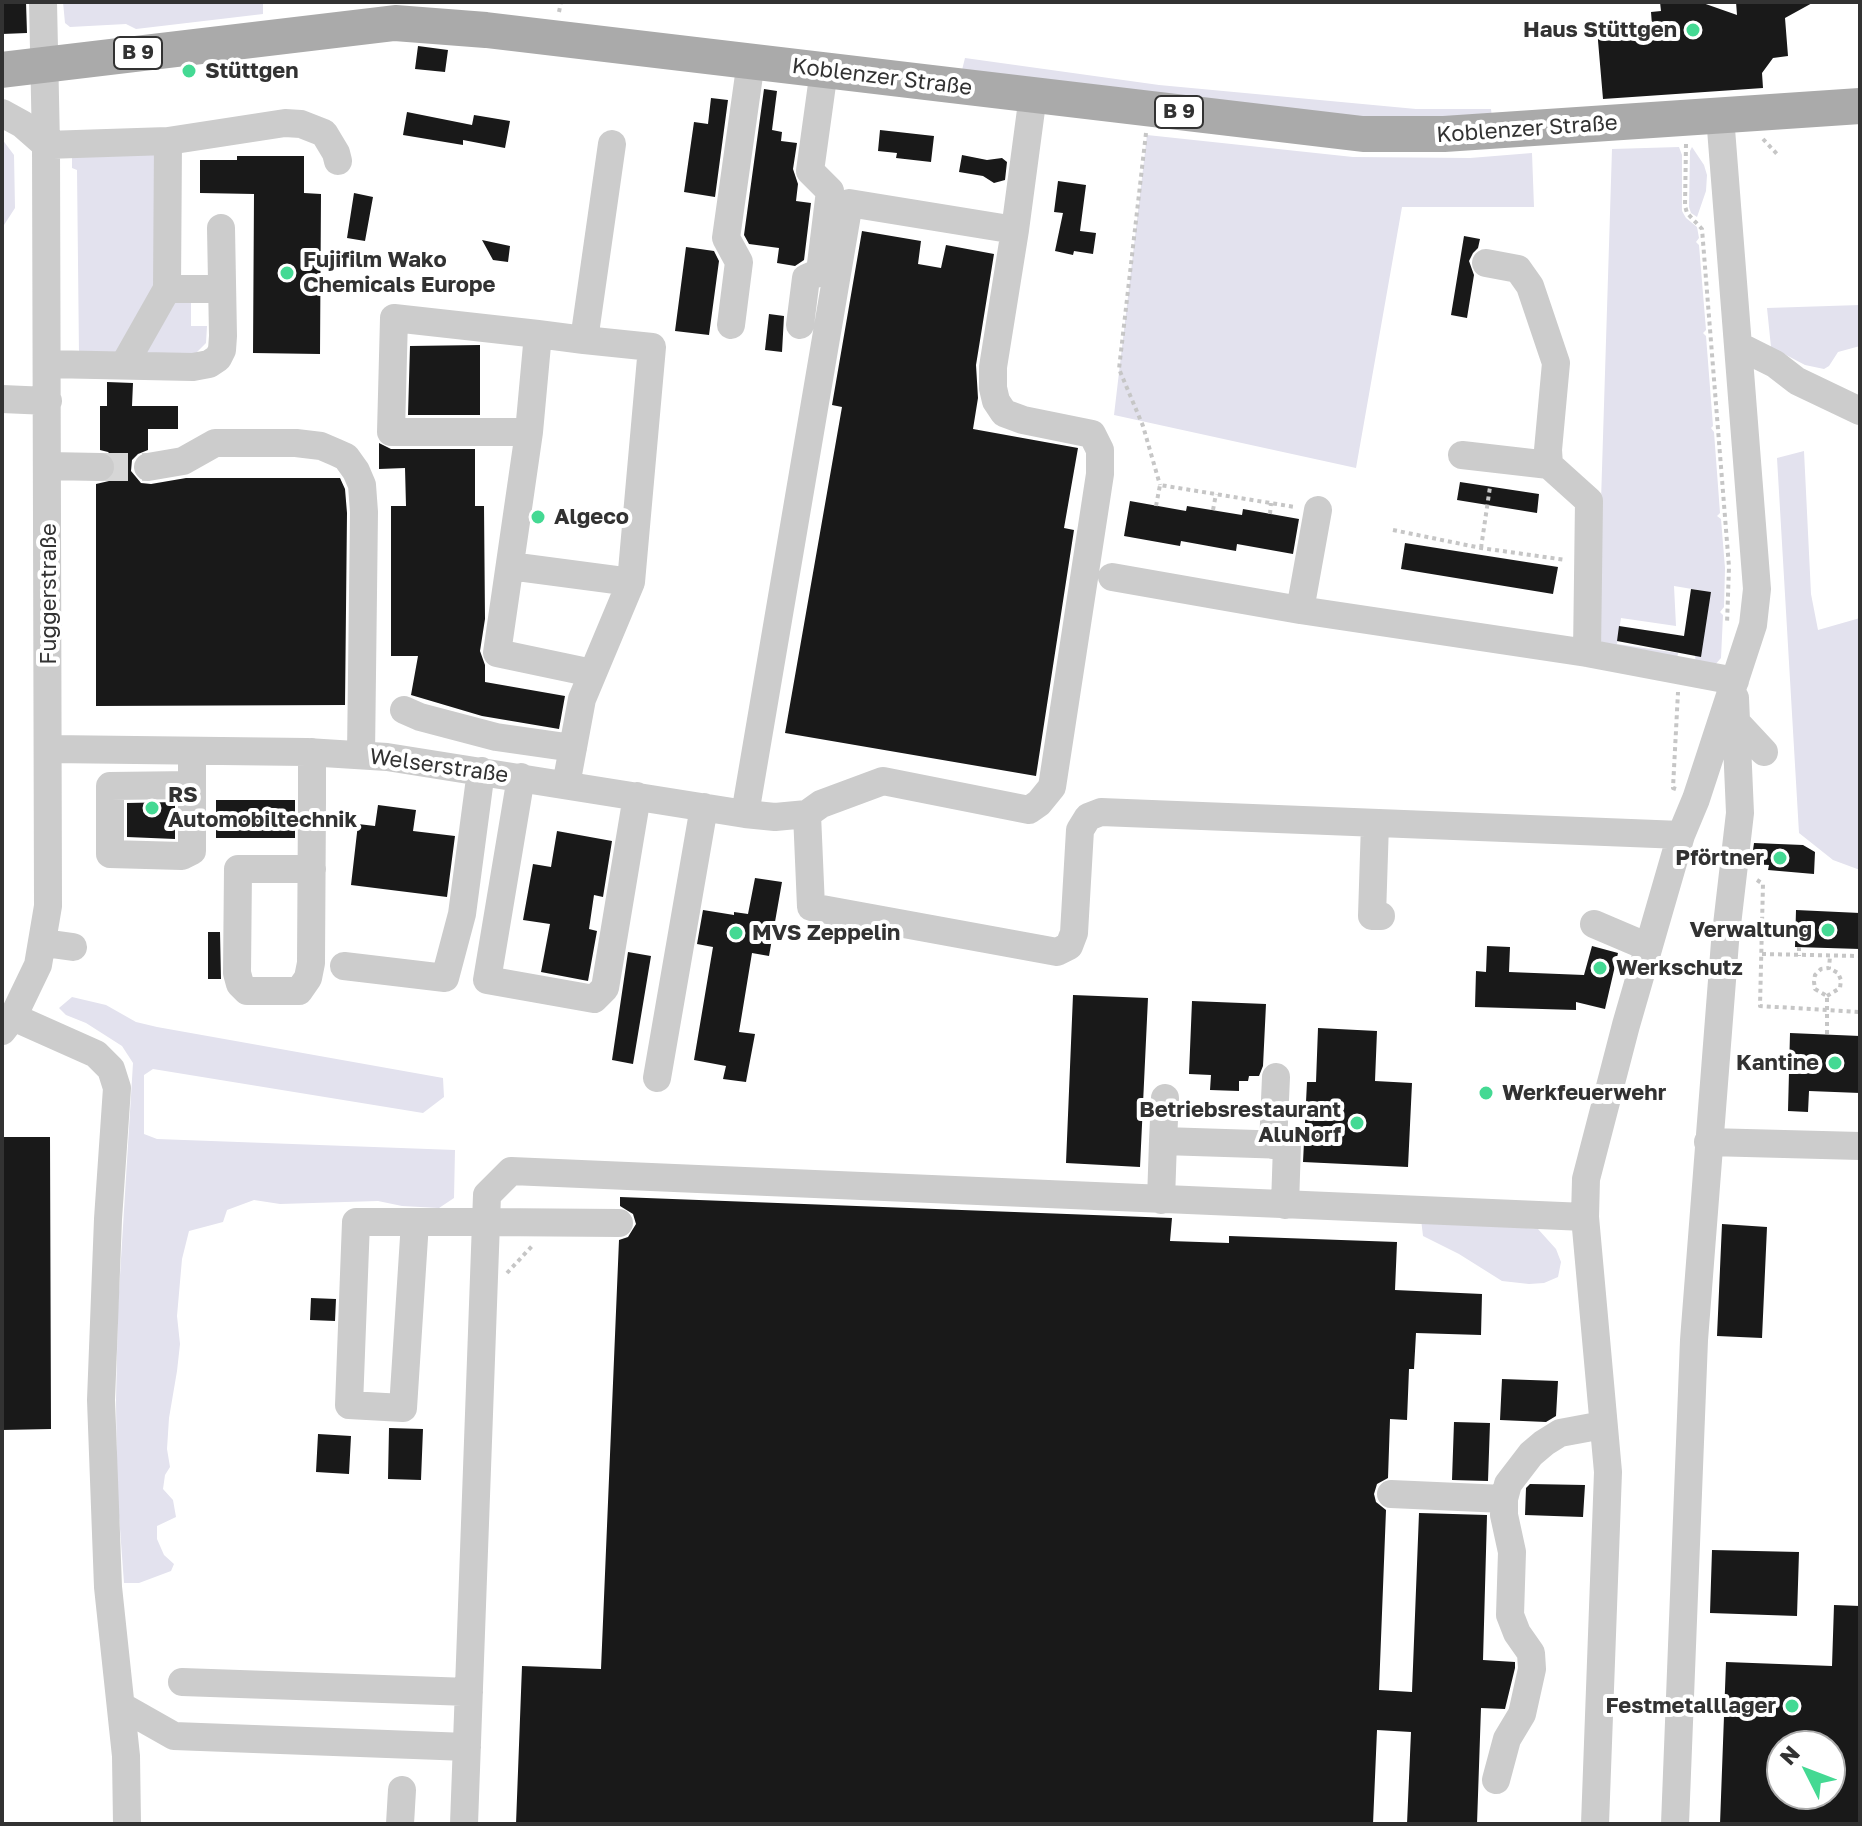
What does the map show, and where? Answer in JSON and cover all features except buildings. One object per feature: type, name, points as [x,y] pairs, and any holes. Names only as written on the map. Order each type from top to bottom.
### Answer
[{"type":"main road","name":"Koblenzer Straße","points":[[46,65],[395,23],[436,24],[1363,134],[1407,136],[1860,106]]},
{"type":"main road","name":"B 9","points":[[2,70],[46,65]]},
{"type":"street","name":"Fuggerstraße","points":[[7,1024],[30,984],[44,943],[48,906],[50,749],[46,65],[43,2]]},
{"type":"street","points":[[731,325],[739,262],[726,238],[751,61]]},
{"type":"street","points":[[800,325],[806,278],[820,272],[830,191],[810,171],[824,70]]},
{"type":"street","points":[[745,814],[849,203],[1015,230],[1033,95]]},
{"type":"street","points":[[2,113],[22,124],[46,145],[168,141],[285,123],[301,124],[324,133],[338,161]]},
{"type":"street","points":[[1595,1824],[1608,1472],[1585,1217],[1586,1179],[1681,835],[1696,799],[1753,625],[1757,589],[1720,116]]},
{"type":"street","points":[[124,365],[167,289],[168,141]]},
{"type":"street","points":[[584,340],[612,144]]},
{"type":"street","points":[[47,364],[193,367],[209,364],[218,358],[223,336],[221,228]]},
{"type":"street","name":"Welserstraße","points":[[50,749],[361,755],[775,817],[814,809],[883,781],[1029,810],[1052,787],[1100,474],[1100,450],[1092,434],[1023,420],[1004,413],[996,401],[993,367],[1015,230]]},
{"type":"street","points":[[1486,263],[1518,269],[1530,286],[1556,363],[1549,465]]},
{"type":"street","points":[[167,289],[222,289]]},
{"type":"street","points":[[529,432],[391,432],[394,318],[652,347],[631,582],[582,699],[566,785]]},
{"type":"street","points":[[538,334],[529,432],[497,653],[592,673]]},
{"type":"street","points":[[1739,346],[1775,364],[1797,381],[1860,411]]},
{"type":"street","points":[[2,399],[48,401]]},
{"type":"street","points":[[148,467],[183,461],[215,443],[296,443],[321,446],[346,457],[362,485],[364,512],[361,755]]},
{"type":"street","points":[[1462,455],[1549,465],[1589,501],[1587,653]]},
{"type":"street","points":[[48,466],[100,467]]},
{"type":"street","points":[[1300,610],[1318,510]]},
{"type":"street","points":[[510,566],[631,582]]},
{"type":"street","points":[[1112,577],[1300,610],[1587,653],[1735,681]]},
{"type":"street","points":[[1675,1824],[1694,1340],[1708,1142],[1725,942],[1748,816],[1736,722],[1735,681]]},
{"type":"street","points":[[404,710],[496,737],[573,748]]},
{"type":"street","points":[[1736,722],[1764,752]]},
{"type":"street","points":[[192,751],[192,785]]},
{"type":"street","points":[[312,752],[312,869],[311,963],[308,978],[299,991],[247,991],[240,984],[237,973],[238,869],[312,869]]},
{"type":"street","points":[[344,966],[445,978],[462,914],[481,771]]},
{"type":"street","points":[[521,777],[487,980],[594,999],[605,988],[637,796]]},
{"type":"street","points":[[657,1078],[704,807]]},
{"type":"street","points":[[814,809],[810,913],[1015,949],[1057,952],[1069,946],[1074,933],[1080,830],[1088,817],[1101,812],[1128,819],[1328,826],[1375,823],[1681,835]]},
{"type":"street","points":[[1375,823],[1372,916],[1381,916]]},
{"type":"street","points":[[1594,924],[1648,947]]},
{"type":"street","points":[[44,943],[73,947]]},
{"type":"street","points":[[7,1024],[96,1054],[111,1069],[117,1088],[101,1400],[108,1587],[126,1756],[127,1824]]},
{"type":"street","points":[[1273,1145],[1276,1077]]},
{"type":"street","points":[[1161,1200],[1165,1098]]},
{"type":"street","points":[[1163,1141],[1287,1145],[1285,1205]]},
{"type":"street","points":[[1708,1142],[1860,1146]]},
{"type":"street","points":[[464,1824],[487,1195],[511,1171],[1585,1217]]},
{"type":"street","points":[[415,1222],[403,1408],[349,1405],[356,1222],[415,1222],[487,1222],[619,1223]]},
{"type":"street","points":[[1496,1780],[1507,1739],[1522,1714],[1532,1669],[1531,1653],[1517,1633],[1510,1615],[1512,1552],[1504,1515],[1508,1484],[1531,1454],[1560,1433],[1603,1425]]},
{"type":"street","points":[[1391,1494],[1504,1499]]},
{"type":"street","points":[[182,1682],[469,1692]]},
{"type":"street","points":[[121,1706],[174,1736],[467,1747]]},
{"type":"street","points":[[400,1824],[402,1790]]},
{"type":"path","points":[[1148,108],[1118,365],[1143,426],[1160,485],[1156,506]]},
{"type":"path","points":[[1762,137],[1777,154]]},
{"type":"path","points":[[1686,142],[1685,206],[1687,213],[1702,229],[1729,567],[1727,632]]},
{"type":"path","points":[[1160,485],[1318,510]]},
{"type":"path","points":[[1481,548],[1490,487]]},
{"type":"path","points":[[1213,510],[1216,494]]},
{"type":"path","points":[[1270,514],[1271,503]]},
{"type":"path","points":[[1393,530],[1481,548],[1588,562]]},
{"type":"path","points":[[1799,947],[1799,956]]},
{"type":"path","points":[[1762,954],[1860,956]]},
{"type":"path","points":[[1829,968],[1830,956]]},
{"type":"path","points":[[1829,968],[1838,973],[1841,980],[1840,988],[1827,996],[1815,989],[1814,982],[1815,975],[1821,969],[1829,968]]},
{"type":"path","points":[[1827,996],[1827,1034]]},
{"type":"path","points":[[485,1273],[508,1273],[533,1248],[534,1223]]},
{"type":"shaded area","points":[[63,2],[263,2],[263,14],[136,29],[126,24],[70,27],[65,23]]},
{"type":"shaded area","points":[[965,58],[1159,85],[1416,109],[1491,109],[1492,118],[1404,124],[961,74]]},
{"type":"shaded area","points":[[1147,135],[1353,157],[1470,158],[1532,153],[1534,207],[1402,207],[1356,468],[1114,415]]},
{"type":"shaded area","points":[[2,139],[14,155],[15,208],[4,225]]},
{"type":"shaded area","points":[[1679,147],[1682,155],[1682,211],[1697,227],[1699,238],[1696,242],[1699,245],[1706,330],[1703,333],[1706,336],[1711,428],[1714,432],[1720,513],[1717,516],[1721,519],[1725,568],[1724,607],[1720,612],[1723,615],[1721,658],[1714,666],[1696,663],[1695,656],[1710,592],[1674,586],[1676,626],[1621,618],[1617,644],[1678,653],[1677,660],[1602,644],[1597,629],[1612,149]]},
{"type":"shaded area","points":[[1692,147],[1707,175],[1706,191],[1697,217],[1689,207]]},
{"type":"shaded area","points":[[72,152],[154,154],[154,295],[118,355],[79,355],[77,170],[72,168]]},
{"type":"shaded area","points":[[172,297],[191,297],[191,326],[207,326],[206,343],[195,354],[139,355]]},
{"type":"shaded area","points":[[1860,305],[1860,346],[1838,352],[1824,369],[1805,365],[1771,347],[1767,308]]},
{"type":"shaded area","points":[[1804,451],[1811,594],[1818,630],[1860,618],[1860,870],[1833,860],[1799,833],[1777,458]]},
{"type":"shaded area","points":[[72,997],[106,1005],[136,1022],[157,1027],[443,1078],[444,1097],[423,1113],[153,1069],[144,1075],[144,1134],[157,1139],[455,1150],[454,1198],[439,1208],[378,1201],[280,1204],[254,1200],[227,1210],[223,1222],[189,1231],[182,1259],[177,1316],[180,1344],[169,1418],[167,1449],[170,1467],[163,1489],[173,1500],[176,1517],[157,1526],[157,1539],[164,1555],[174,1564],[171,1571],[139,1583],[124,1583],[117,1488],[118,1308],[133,1063],[122,1046],[59,1008]]},
{"type":"shaded area","points":[[1421,1219],[1538,1229],[1556,1249],[1561,1262],[1558,1277],[1544,1283],[1502,1281],[1423,1236]]},
{"type":"tunnel","points":[[100,467],[148,467]]},
{"type":"place","name":"Haus Stüttgen","points":[[1693,30]]},
{"type":"place","name":"Stüttgen","points":[[189,71]]},
{"type":"place","name":"Fujifilm Wako Chemicals Europe","points":[[287,273]]},
{"type":"place","name":"Algeco","points":[[538,517]]},
{"type":"place","name":"RS Automobiltechnik","points":[[152,808]]},
{"type":"place","name":"Pförtner","points":[[1780,858]]},
{"type":"place","name":"Verwaltung","points":[[1828,930]]},
{"type":"place","name":"MVS Zeppelin","points":[[736,933]]},
{"type":"place","name":"Werkschutz","points":[[1600,968]]},
{"type":"place","name":"Kantine","points":[[1835,1063]]},
{"type":"place","name":"Werkfeuerwehr","points":[[1486,1093]]},
{"type":"place","name":"Betriebsrestaurant AluNorf","points":[[1357,1123]]},
{"type":"place","name":"Festmetalllager","points":[[1792,1706]]}]
